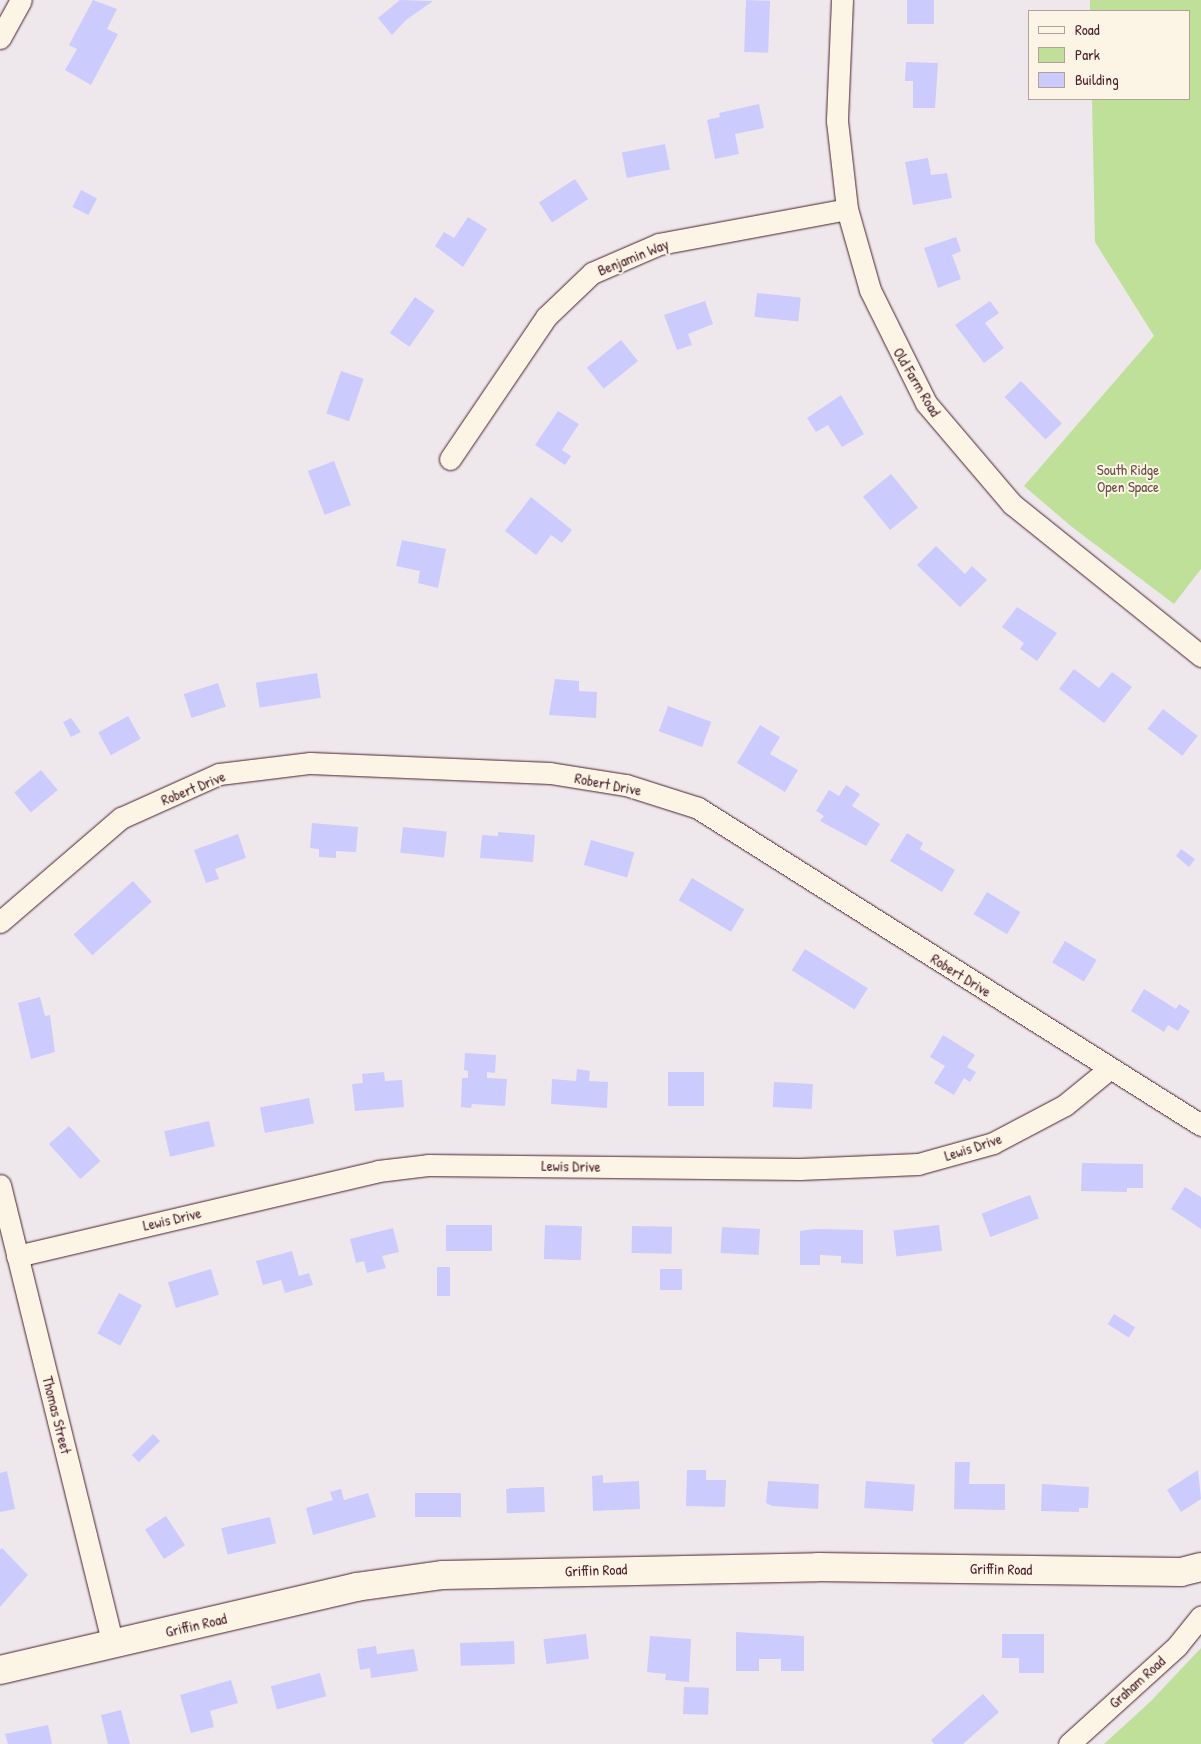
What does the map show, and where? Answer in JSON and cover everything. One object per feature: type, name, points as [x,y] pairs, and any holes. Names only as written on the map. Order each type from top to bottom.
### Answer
[{"type":"street","points":[[0,38],[21,0]]},
{"type":"street","name":"Old Farm Road","points":[[842,0],[837,121],[847,208],[870,290],[926,403],[1012,504],[1201,656]]},
{"type":"street","name":"Benjamin Way","points":[[450,459],[546,317],[592,273],[659,244],[847,208]]},
{"type":"street","name":"Robert Drive","points":[[0,922],[121,818],[218,774],[310,763],[550,773],[626,785],[698,808],[1109,1069],[1201,1125]]},
{"type":"street","name":"Lewis Drive","points":[[17,1256],[378,1171],[428,1165],[800,1169],[918,1164],[993,1143],[1066,1105],[1109,1069]]},
{"type":"street","name":"Thomas Street","points":[[0,1185],[113,1644]]},
{"type":"street","name":"Griffin Road","points":[[0,1670],[356,1587],[443,1575],[818,1567],[1181,1572],[1201,1567]]},
{"type":"street","name":"Graham Road","points":[[1069,1744],[1177,1646],[1201,1616]]},
{"type":"green space","name":"South Ridge Open Space","points":[[1090,0],[1201,0],[1201,569],[1174,604],[1072,527],[1024,486],[1154,336],[1095,242],[1092,100],[1191,100],[1191,10],[1090,10]]},
{"type":"green space","points":[[1201,1648],[1201,1744],[1104,1744],[1150,1702]]},
{"type":"building","points":[[93,0],[117,9],[107,29],[118,34],[91,85],[65,70],[77,49],[69,45]]},
{"type":"building","points":[[400,0],[433,1],[406,20],[392,35],[378,18]]},
{"type":"building","points":[[746,0],[770,1],[768,53],[744,52]]},
{"type":"building","points":[[907,0],[934,0],[934,24],[907,24]]},
{"type":"building","points":[[906,62],[938,63],[935,108],[913,108],[913,81],[905,81]]},
{"type":"building","points":[[759,104],[764,128],[735,134],[739,154],[715,159],[707,120],[720,117],[719,113]]},
{"type":"building","points":[[665,144],[670,170],[627,178],[622,152]]},
{"type":"building","points":[[928,158],[931,175],[947,173],[952,198],[913,205],[905,162]]},
{"type":"building","points":[[575,179],[588,199],[552,223],[539,202]]},
{"type":"building","points":[[81,190],[97,198],[88,215],[72,207]]},
{"type":"building","points":[[468,217],[487,229],[463,267],[435,246],[444,232],[454,238]]},
{"type":"building","points":[[956,237],[961,251],[952,255],[961,279],[938,288],[924,248]]},
{"type":"building","points":[[757,293],[801,298],[798,321],[754,317]]},
{"type":"building","points":[[415,297],[435,311],[409,347],[390,333]]},
{"type":"building","points":[[705,301],[713,324],[688,334],[692,345],[677,350],[664,315]]},
{"type":"building","points":[[990,301],[999,313],[985,323],[1004,348],[984,363],[955,325]]},
{"type":"building","points":[[621,340],[638,361],[604,389],[587,368]]},
{"type":"building","points":[[341,371],[364,379],[349,421],[326,414]]},
{"type":"building","points":[[1021,381],[1062,423],[1045,439],[1004,397]]},
{"type":"building","points":[[841,395],[864,434],[842,447],[828,425],[816,432],[807,418]]},
{"type":"building","points":[[558,411],[579,424],[562,450],[571,456],[565,465],[535,445]]},
{"type":"building","points":[[334,461],[351,505],[325,515],[308,471]]},
{"type":"building","points":[[891,474],[918,507],[890,530],[863,497]]},
{"type":"building","points":[[531,497],[572,530],[562,543],[551,535],[536,555],[505,531]]},
{"type":"building","points":[[402,540],[446,549],[438,588],[418,583],[420,571],[396,566]]},
{"type":"building","points":[[936,546],[965,574],[972,566],[987,580],[960,607],[917,565]]},
{"type":"building","points":[[1017,607],[1057,633],[1037,661],[1020,649],[1024,643],[1002,627]]},
{"type":"building","points":[[1074,669],[1099,688],[1112,672],[1132,687],[1104,723],[1059,689]]},
{"type":"building","points":[[317,673],[321,698],[260,707],[256,683]]},
{"type":"building","points":[[555,679],[579,681],[579,691],[597,692],[596,718],[549,715]]},
{"type":"building","points":[[218,683],[226,707],[191,718],[184,694]]},
{"type":"building","points":[[668,706],[711,722],[702,747],[659,731]]},
{"type":"building","points":[[1163,709],[1198,736],[1182,756],[1148,729]]},
{"type":"building","points":[[128,716],[141,739],[111,755],[98,732]]},
{"type":"building","points":[[71,718],[81,732],[71,737],[63,722]]},
{"type":"building","points":[[760,725],[780,737],[770,754],[798,770],[785,792],[737,763]]},
{"type":"building","points":[[41,770],[58,790],[31,812],[14,792]]},
{"type":"building","points":[[846,785],[860,794],[852,806],[880,824],[866,846],[820,821],[824,816],[816,811],[829,790],[839,796]]},
{"type":"building","points":[[312,823],[358,827],[356,852],[336,851],[336,858],[319,857],[319,849],[310,848]]},
{"type":"building","points":[[403,827],[447,832],[444,857],[400,853]]},
{"type":"building","points":[[498,832],[535,835],[533,862],[480,858],[482,835],[498,836]]},
{"type":"building","points":[[907,833],[923,843],[920,849],[955,870],[942,892],[890,861]]},
{"type":"building","points":[[238,834],[246,858],[215,869],[219,879],[206,883],[194,850]]},
{"type":"building","points":[[591,840],[634,852],[627,877],[584,865]]},
{"type":"building","points":[[1181,849],[1195,859],[1189,867],[1176,856]]},
{"type":"building","points":[[692,878],[744,909],[731,932],[679,900]]},
{"type":"building","points":[[133,881],[152,902],[92,955],[74,935]]},
{"type":"building","points":[[987,892],[1020,912],[1007,934],[974,914]]},
{"type":"building","points":[[1065,941],[1097,960],[1084,981],[1052,962]]},
{"type":"building","points":[[805,949],[868,988],[855,1009],[792,970]]},
{"type":"building","points":[[1144,989],[1176,1009],[1179,1004],[1190,1011],[1178,1031],[1168,1025],[1164,1032],[1131,1011]]},
{"type":"building","points":[[40,997],[45,1016],[50,1015],[55,1052],[31,1059],[18,1003]]},
{"type":"building","points":[[943,1035],[975,1055],[967,1067],[976,1072],[970,1082],[964,1078],[954,1095],[934,1083],[945,1066],[930,1057]]},
{"type":"building","points":[[465,1053],[496,1055],[495,1073],[487,1072],[487,1078],[507,1079],[505,1106],[472,1104],[471,1108],[461,1107],[462,1078],[468,1078],[468,1071],[464,1070]]},
{"type":"building","points":[[577,1069],[590,1071],[589,1081],[608,1082],[607,1108],[551,1104],[552,1079],[576,1081]]},
{"type":"building","points":[[384,1072],[385,1081],[402,1080],[404,1107],[355,1111],[352,1084],[363,1083],[362,1074]]},
{"type":"building","points":[[668,1072],[704,1072],[704,1106],[668,1106]]},
{"type":"building","points":[[774,1082],[813,1084],[812,1109],[773,1107]]},
{"type":"building","points":[[309,1098],[314,1124],[265,1133],[260,1108]]},
{"type":"building","points":[[209,1121],[215,1146],[170,1157],[164,1131]]},
{"type":"building","points":[[69,1126],[100,1161],[80,1179],[49,1144]]},
{"type":"building","points":[[1082,1163],[1143,1164],[1143,1188],[1127,1188],[1127,1192],[1081,1191]]},
{"type":"building","points":[[1185,1187],[1201,1197],[1201,1229],[1171,1209]]},
{"type":"building","points":[[1030,1195],[1039,1218],[990,1237],[981,1214]]},
{"type":"building","points":[[446,1225],[492,1225],[492,1251],[446,1251]]},
{"type":"building","points":[[545,1225],[582,1226],[581,1260],[544,1259]]},
{"type":"building","points":[[939,1225],[942,1251],[897,1256],[893,1231]]},
{"type":"building","points":[[632,1226],[672,1227],[672,1254],[632,1253]]},
{"type":"building","points":[[722,1227],[760,1229],[759,1255],[721,1253]]},
{"type":"building","points":[[393,1228],[399,1252],[382,1256],[386,1268],[367,1273],[364,1261],[356,1263],[350,1239]]},
{"type":"building","points":[[815,1229],[863,1230],[863,1264],[841,1263],[841,1256],[820,1255],[820,1265],[800,1265],[800,1231]]},
{"type":"building","points":[[292,1251],[299,1276],[309,1273],[313,1285],[285,1293],[281,1280],[263,1285],[256,1261]]},
{"type":"building","points":[[437,1267],[450,1267],[450,1296],[437,1296]]},
{"type":"building","points":[[211,1269],[219,1295],[176,1308],[168,1282]]},
{"type":"building","points":[[660,1269],[682,1269],[682,1290],[660,1290]]},
{"type":"building","points":[[119,1293],[142,1305],[120,1346],[97,1334]]},
{"type":"building","points":[[1114,1314],[1135,1327],[1129,1337],[1108,1324]]},
{"type":"building","points":[[153,1434],[160,1441],[139,1462],[132,1455]]},
{"type":"building","points":[[955,1462],[970,1462],[969,1484],[1005,1484],[1005,1510],[954,1509]]},
{"type":"building","points":[[687,1470],[706,1470],[706,1480],[726,1480],[725,1507],[686,1506]]},
{"type":"building","points":[[1198,1470],[1201,1499],[1181,1512],[1167,1490]]},
{"type":"building","points":[[7,1471],[15,1509],[0,1512],[0,1473]]},
{"type":"building","points":[[603,1475],[603,1483],[639,1481],[640,1509],[593,1511],[592,1476]]},
{"type":"building","points":[[768,1481],[819,1484],[818,1509],[772,1506],[766,1503]]},
{"type":"building","points":[[866,1481],[915,1484],[913,1511],[864,1508]]},
{"type":"building","points":[[1042,1484],[1089,1487],[1088,1508],[1079,1508],[1079,1512],[1041,1511]]},
{"type":"building","points":[[544,1487],[545,1512],[507,1513],[506,1488]]},
{"type":"building","points":[[341,1489],[344,1500],[368,1493],[376,1517],[313,1535],[306,1508],[333,1500],[330,1492]]},
{"type":"building","points":[[415,1493],[461,1493],[461,1517],[415,1517]]},
{"type":"building","points":[[166,1516],[185,1545],[164,1559],[145,1530]]},
{"type":"building","points":[[270,1517],[276,1543],[227,1555],[221,1528]]},
{"type":"building","points":[[2,1548],[28,1575],[0,1607],[0,1550]]},
{"type":"building","points":[[736,1632],[804,1636],[804,1671],[781,1671],[781,1659],[759,1659],[759,1671],[736,1671]]},
{"type":"building","points":[[586,1634],[589,1659],[546,1664],[543,1639]]},
{"type":"building","points":[[1002,1634],[1044,1634],[1044,1673],[1019,1673],[1019,1658],[1002,1658]]},
{"type":"building","points":[[650,1636],[691,1639],[689,1682],[665,1680],[666,1674],[647,1672]]},
{"type":"building","points":[[514,1641],[515,1664],[461,1666],[460,1643]]},
{"type":"building","points":[[376,1646],[377,1654],[414,1649],[418,1671],[371,1678],[370,1668],[360,1670],[357,1649]]},
{"type":"building","points":[[320,1673],[326,1696],[277,1709],[271,1686]]},
{"type":"building","points":[[231,1680],[238,1703],[210,1711],[214,1727],[191,1733],[180,1695]]},
{"type":"building","points":[[684,1687],[709,1688],[708,1715],[683,1714]]},
{"type":"building","points":[[983,1694],[999,1712],[963,1744],[934,1744],[931,1740]]},
{"type":"building","points":[[121,1710],[130,1744],[108,1744],[101,1715]]},
{"type":"building","points":[[48,1725],[52,1744],[8,1744],[5,1734]]}]
